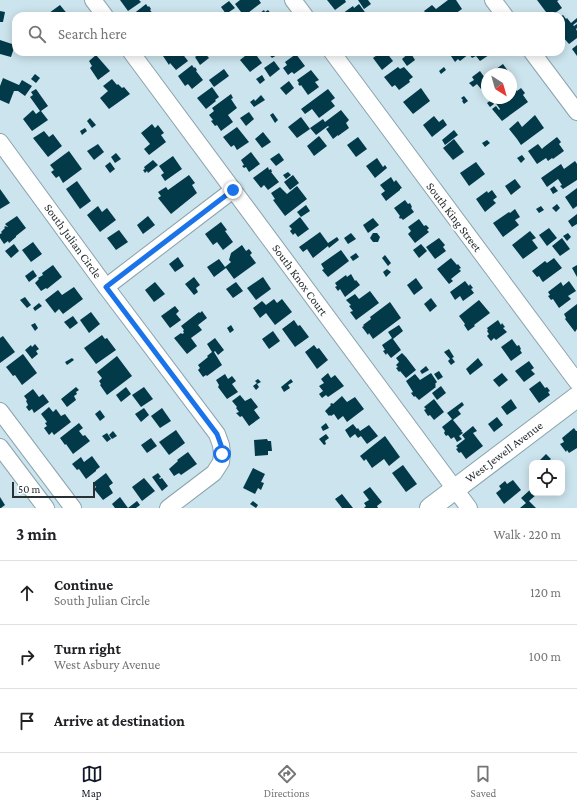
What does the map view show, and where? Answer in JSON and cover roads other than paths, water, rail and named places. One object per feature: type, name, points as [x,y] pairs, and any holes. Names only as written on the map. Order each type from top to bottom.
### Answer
[{"type":"main road","name":"West Jewell Avenue","points":[[430,508],[577,397]]},
{"type":"street","points":[[93,0],[101,12]]},
{"type":"street","points":[[293,0],[302,12]]},
{"type":"street","points":[[493,0],[502,12]]},
{"type":"street","name":"South Knox Court","points":[[134,56],[454,490],[469,508]]},
{"type":"street","name":"South King Street","points":[[335,56],[577,382]]},
{"type":"street","points":[[535,56],[577,112]]},
{"type":"street","name":"South Julian Circle","points":[[0,142],[106,287],[217,434],[221,445],[222,454],[221,462],[214,473],[168,508]]},
{"type":"street","points":[[106,287],[233,190]]},
{"type":"street","points":[[0,411],[73,508]]},
{"type":"street","points":[[0,447],[46,508]]}]
